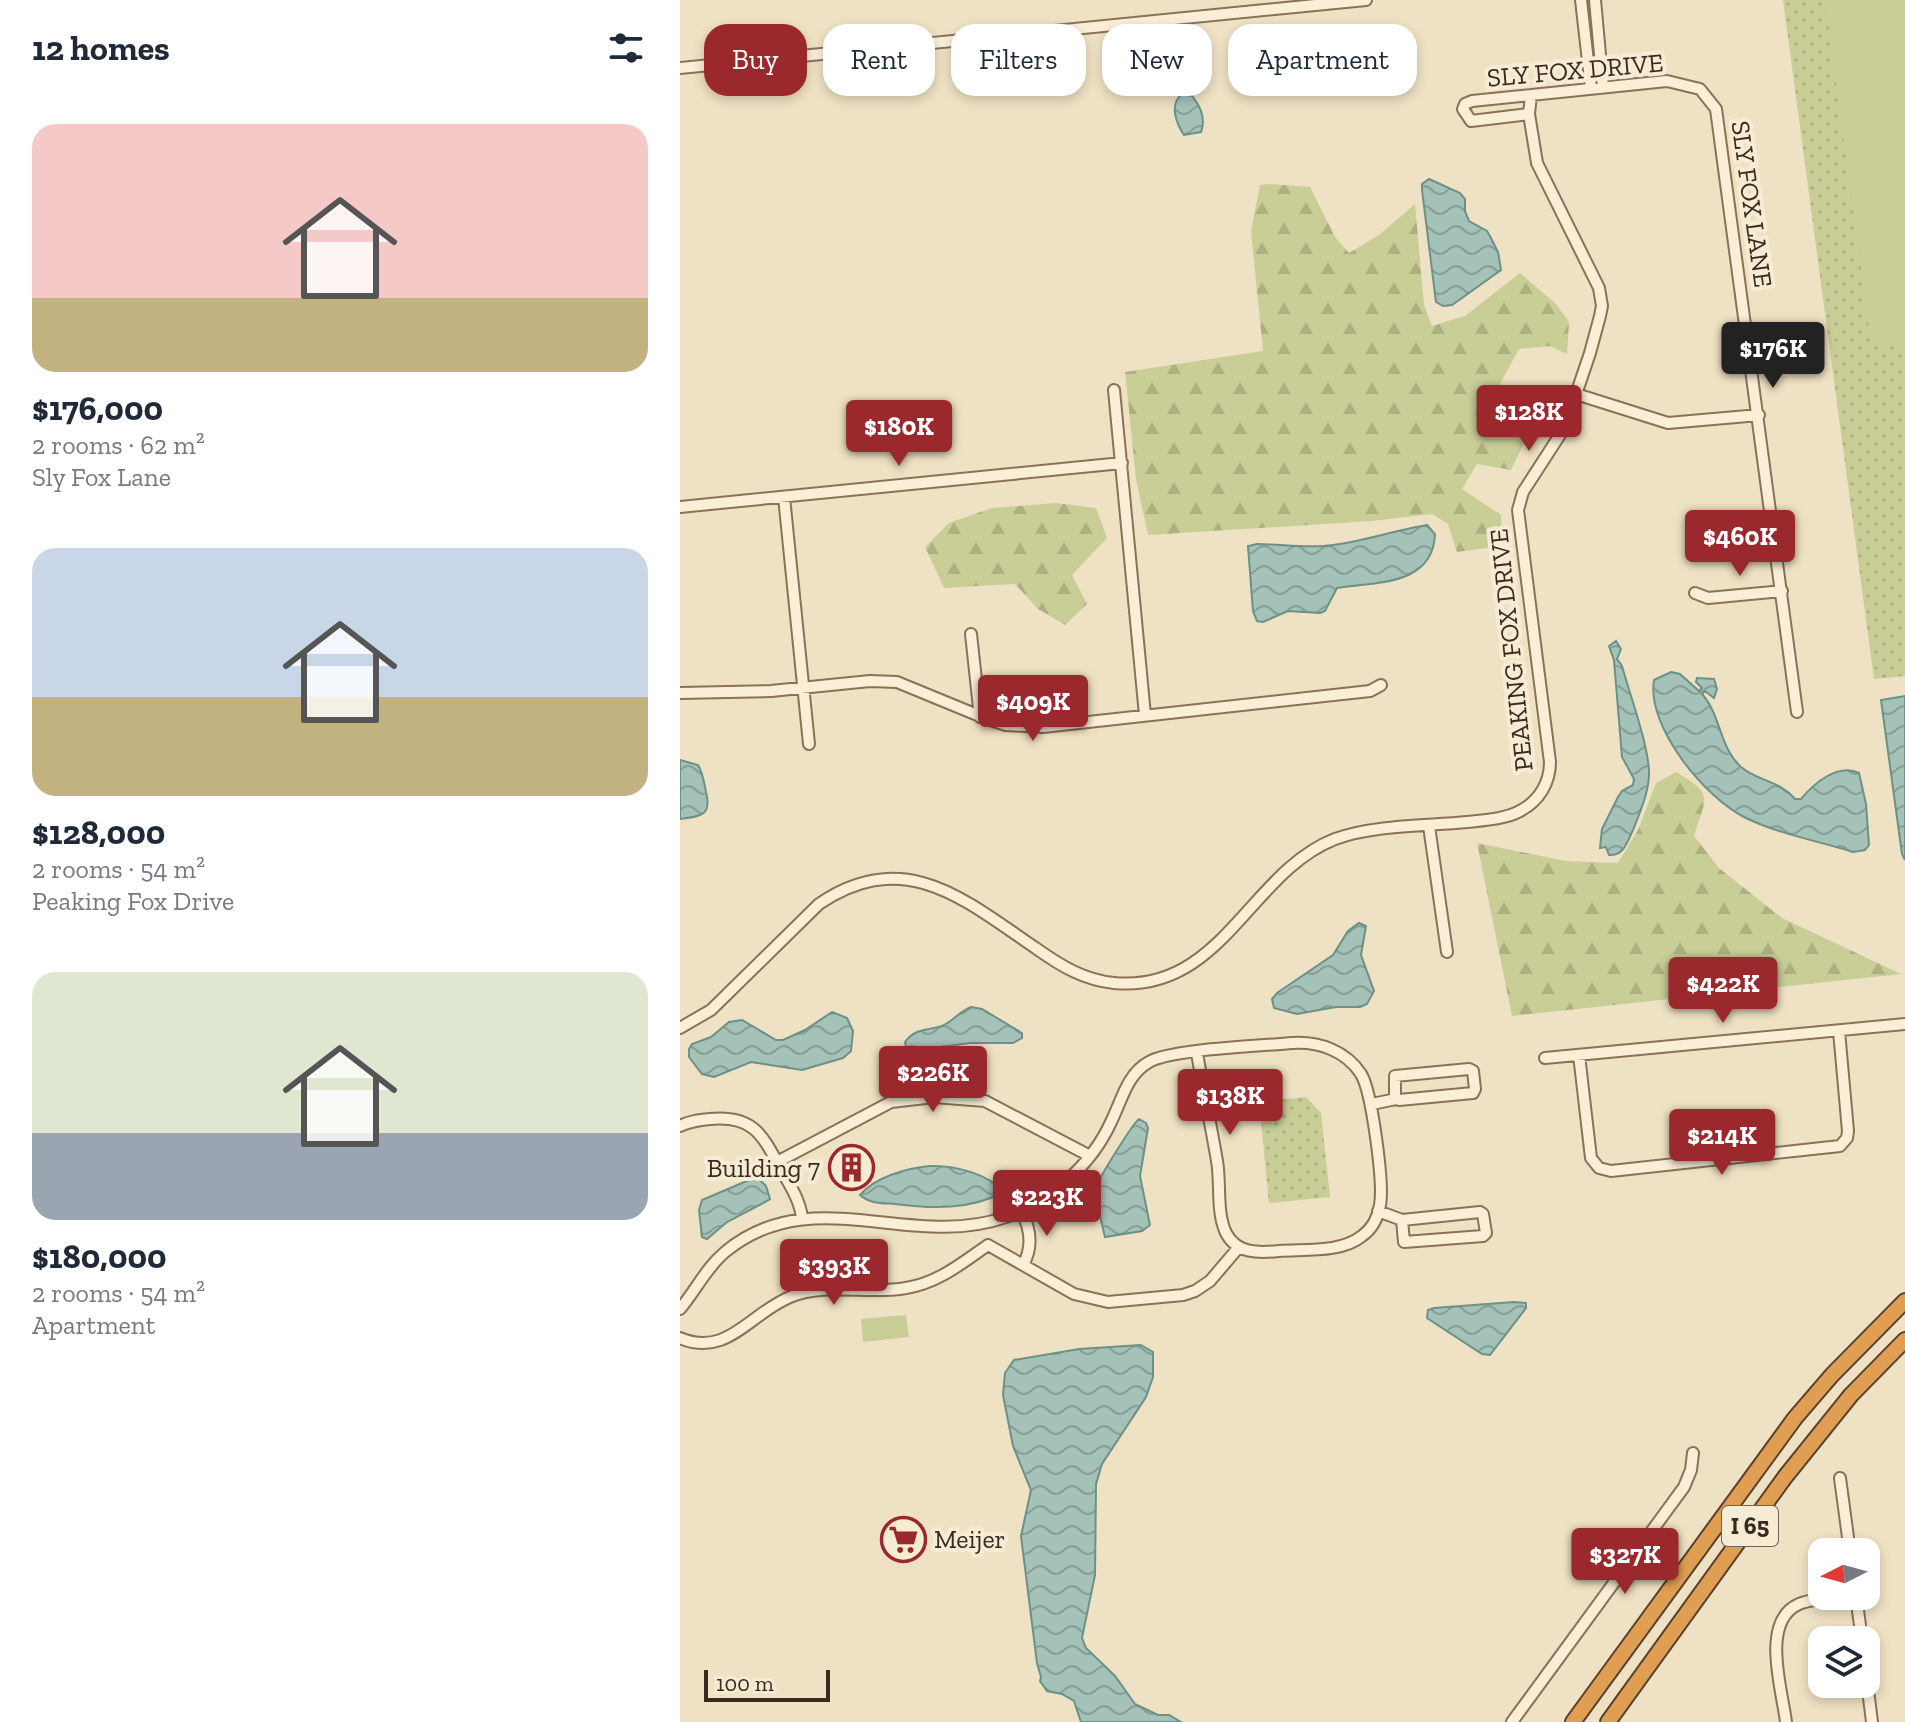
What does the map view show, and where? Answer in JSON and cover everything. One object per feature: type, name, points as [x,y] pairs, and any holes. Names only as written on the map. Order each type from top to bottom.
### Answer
[{"type":"highway","name":"I 65","points":[[1573,1722],[1787,1429],[1832,1375],[1905,1301]]},
{"type":"highway","name":"I 65","points":[[1608,1722],[1819,1434],[1851,1395],[1905,1340]]},
{"type":"street","points":[[680,68],[1366,0]]},
{"type":"street","points":[[1581,0],[1591,88]]},
{"type":"street","points":[[1595,0],[1603,87]]},
{"type":"street","name":"SLY FOX DRIVE","points":[[1529,114],[1471,121],[1465,115],[1465,104],[1667,81],[1700,89]]},
{"type":"street","name":"SLY FOX LANE","points":[[1700,89],[1716,109],[1797,712]]},
{"type":"street","name":"PEAKING FOX DRIVE","points":[[680,1028],[703,1017],[717,1005],[819,904],[840,891],[862,883],[906,879],[946,890],[1069,970],[1101,981],[1135,983],[1171,975],[1199,960],[1294,865],[1323,845],[1361,832],[1492,819],[1518,812],[1540,795],[1550,775],[1518,510],[1523,492],[1565,427],[1600,316],[1600,297],[1599,288],[1537,163],[1529,114],[1531,95]]},
{"type":"street","points":[[1114,390],[1145,715]]},
{"type":"street","points":[[1576,394],[1668,423],[1759,415]]},
{"type":"street","points":[[680,507],[1122,463]]},
{"type":"street","points":[[784,497],[809,744]]},
{"type":"street","points":[[1695,593],[1708,598],[1782,591]]},
{"type":"street","points":[[971,634],[980,717]]},
{"type":"street","points":[[680,693],[771,691],[870,681],[897,682],[980,717],[1006,725],[1043,727],[1370,691],[1381,685]]},
{"type":"street","points":[[1429,826],[1447,952]]},
{"type":"street","points":[[1545,1058],[1905,1024]]},
{"type":"street","points":[[1579,1055],[1591,1158],[1599,1168],[1611,1171],[1840,1146],[1847,1138],[1848,1131],[1839,1031]]},
{"type":"street","points":[[680,1309],[709,1268],[734,1245],[763,1229],[802,1218],[830,1217],[932,1228],[984,1223],[1021,1211],[1053,1192],[1090,1156],[1106,1133],[1136,1072],[1158,1058],[1197,1053],[1306,1042],[1337,1051],[1359,1071],[1372,1104],[1380,1200],[1372,1227],[1363,1236],[1338,1247],[1260,1253],[1239,1247],[1225,1230],[1217,1161],[1197,1053]]},
{"type":"street","points":[[1372,1104],[1473,1093],[1473,1071],[1395,1076],[1396,1099]]},
{"type":"street","points":[[777,1162],[891,1102],[934,1097],[985,1101],[1090,1156]]},
{"type":"street","points":[[680,1126],[691,1121],[725,1118],[739,1119],[752,1126],[762,1135],[800,1204],[802,1218]]},
{"type":"street","points":[[1021,1211],[1031,1247],[1023,1265]]},
{"type":"street","points":[[1378,1211],[1402,1220],[1481,1212],[1486,1233],[1482,1237],[1406,1244],[1402,1220]]},
{"type":"street","points":[[984,1223],[988,1245],[1074,1294],[1098,1301],[1195,1291],[1210,1281],[1239,1247]]},
{"type":"street","points":[[680,1338],[699,1344],[715,1343],[781,1301],[805,1292],[895,1289],[925,1284],[945,1275],[988,1245]]},
{"type":"street","points":[[1512,1722],[1684,1487],[1691,1470],[1693,1453]]},
{"type":"street","points":[[1840,1478],[1848,1538]]},
{"type":"street","points":[[1786,1722],[1776,1640],[1781,1620],[1789,1610],[1808,1602]]},
{"type":"street","points":[[1869,1698],[1872,1722]]},
{"type":"green space","points":[[1783,0],[1905,0],[1905,676],[1874,679]]},
{"type":"green space","points":[[1825,0],[1905,0],[1905,341],[1871,344]]},
{"type":"green space","points":[[1260,185],[1310,187],[1335,237],[1349,253],[1379,235],[1415,204],[1424,305],[1432,326],[1465,316],[1520,273],[1555,303],[1569,322],[1567,354],[1550,346],[1519,349],[1489,404],[1528,435],[1511,470],[1477,464],[1462,489],[1501,515],[1502,546],[1457,552],[1448,524],[1432,514],[1372,521],[1148,535],[1136,479],[1125,372],[1263,351],[1251,231]]},
{"type":"green space","points":[[1056,503],[1096,508],[1107,538],[1072,575],[1087,604],[1065,625],[1038,609],[1015,584],[944,588],[925,547],[949,523],[992,508]]},
{"type":"green space","points":[[1676,772],[1702,792],[1704,804],[1694,836],[1719,868],[1782,918],[1901,974],[1512,1016],[1477,843],[1566,861],[1618,863],[1638,830],[1656,783]]},
{"type":"green space","points":[[1306,1097],[1321,1113],[1330,1197],[1269,1203],[1259,1102]]},
{"type":"green space","points":[[906,1315],[909,1337],[863,1342],[861,1319]]},
{"type":"water","points":[[1192,96],[1203,118],[1201,132],[1184,135],[1176,119],[1178,98]]},
{"type":"water","points":[[1429,179],[1460,193],[1465,199],[1469,221],[1487,231],[1498,252],[1501,270],[1452,305],[1443,306],[1436,302],[1422,190],[1422,184]]},
{"type":"water","points":[[1427,525],[1435,534],[1432,551],[1424,564],[1413,572],[1385,582],[1337,588],[1325,611],[1320,613],[1288,611],[1263,622],[1257,621],[1253,611],[1248,546],[1324,546]]},
{"type":"water","points":[[1616,641],[1621,649],[1617,659],[1622,666],[1645,746],[1649,778],[1644,801],[1627,843],[1622,851],[1609,855],[1606,847],[1600,848],[1602,829],[1618,797],[1633,785],[1634,779],[1622,757],[1614,660],[1609,646]]},
{"type":"water","points":[[1671,672],[1680,674],[1699,691],[1702,688],[1696,682],[1697,678],[1714,679],[1717,689],[1714,698],[1705,691],[1702,694],[1734,759],[1748,772],[1782,788],[1795,799],[1801,799],[1827,776],[1843,771],[1859,773],[1866,804],[1869,845],[1865,850],[1853,852],[1772,829],[1730,809],[1714,795],[1682,760],[1659,719],[1654,699],[1654,680]]},
{"type":"water","points":[[1905,696],[1905,860],[1881,700]]},
{"type":"water","points":[[680,760],[698,765],[707,806],[703,813],[680,819]]},
{"type":"water","points":[[1359,923],[1366,926],[1361,955],[1374,991],[1367,1004],[1297,1014],[1274,1008],[1272,999],[1277,993],[1333,955],[1348,931]]},
{"type":"water","points":[[971,1007],[982,1009],[1022,1033],[1022,1038],[1013,1043],[970,1043],[914,1051],[906,1047],[905,1042],[913,1034],[942,1026]]},
{"type":"water","points":[[832,1012],[847,1018],[853,1031],[851,1051],[843,1058],[802,1070],[751,1062],[714,1077],[702,1074],[689,1057],[692,1044],[711,1037],[729,1022],[742,1020],[776,1040],[783,1040]]},
{"type":"water","points":[[1139,1119],[1148,1128],[1140,1176],[1150,1225],[1142,1231],[1105,1237],[1094,1191]]},
{"type":"water","points":[[930,1166],[970,1172],[989,1180],[1004,1192],[978,1202],[937,1207],[876,1202],[860,1195],[892,1174]]},
{"type":"water","points":[[759,1179],[766,1186],[770,1199],[727,1222],[707,1239],[702,1237],[699,1210],[702,1200],[749,1180]]},
{"type":"water","points":[[1526,1303],[1526,1308],[1490,1355],[1482,1354],[1427,1318],[1428,1310],[1434,1308]]},
{"type":"water","points":[[1141,1345],[1153,1352],[1153,1377],[1146,1397],[1102,1464],[1096,1484],[1095,1575],[1082,1638],[1086,1648],[1115,1676],[1135,1704],[1181,1722],[1081,1722],[1074,1701],[1047,1691],[1040,1681],[1021,1536],[1031,1490],[1013,1446],[1003,1395],[1005,1373],[1014,1360],[1079,1349]]},
{"type":"place","name":"Building 7","points":[[851,1168]]},
{"type":"place","name":"Meijer","points":[[903,1539]]}]
